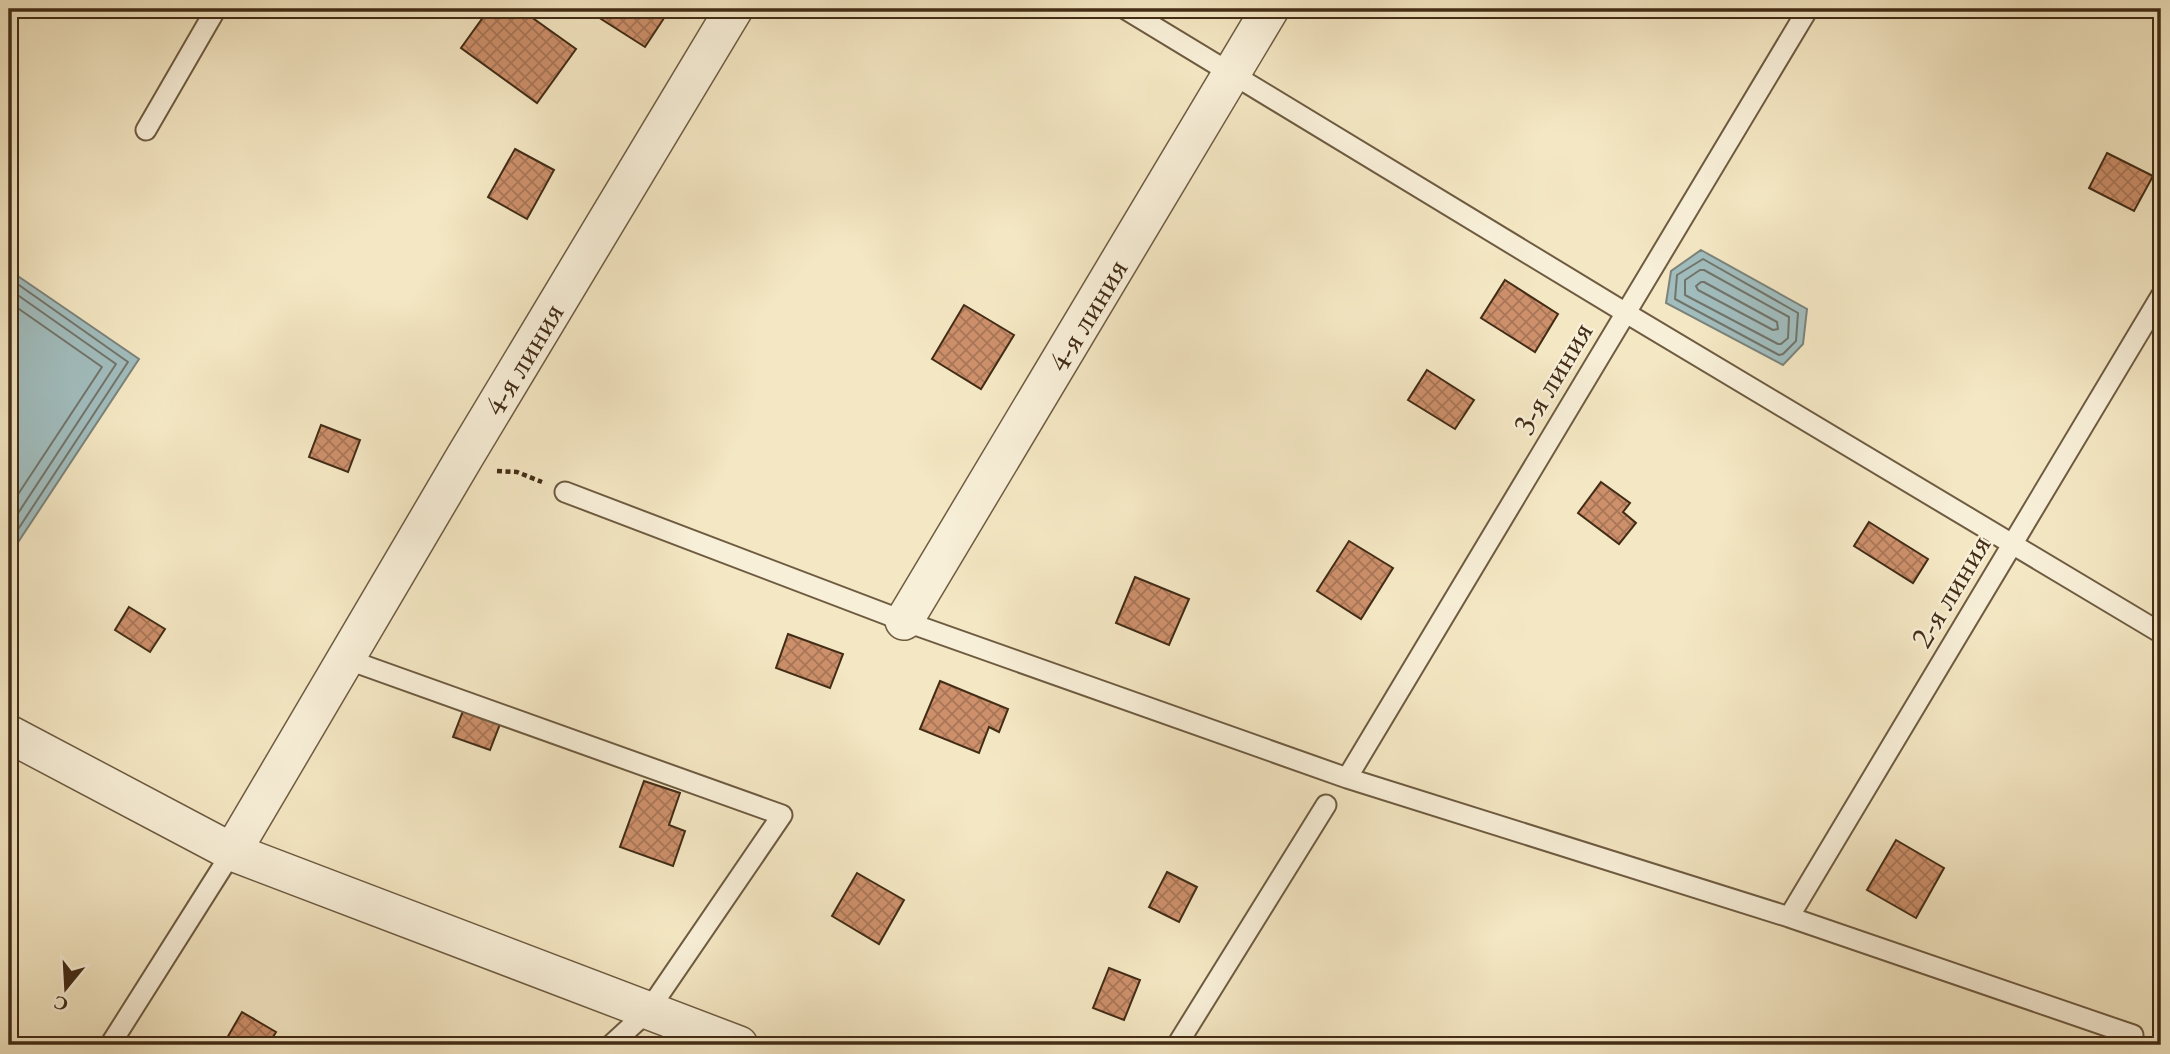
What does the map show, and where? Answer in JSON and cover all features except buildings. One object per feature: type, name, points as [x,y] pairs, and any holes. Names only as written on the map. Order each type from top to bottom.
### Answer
[{"type":"street","name":"4-я линия","points":[[232,852],[464,458],[734,9]]},
{"type":"street","name":"4-я линия","points":[[904,621],[1270,9]]},
{"type":"street","points":[[9,734],[232,852],[739,1045]]},
{"type":"lane","points":[[146,130],[216,9]]},
{"type":"lane","points":[[1125,9],[2161,633]]},
{"type":"lane","name":"3-я линия","points":[[1347,778],[1808,9]]},
{"type":"lane","name":"2-я линия","points":[[1789,917],[2161,296]]},
{"type":"lane","points":[[565,492],[904,621],[1347,778],[1789,917],[2133,1035]]},
{"type":"lane","points":[[346,659],[782,816],[648,1011],[611,1045]]},
{"type":"lane","points":[[1177,1045],[1326,805]]},
{"type":"lane","points":[[110,1045],[232,852]]},
{"type":"path","points":[[464,458],[488,470],[517,472],[565,492]]},
{"type":"water","points":[[1701,250],[1807,309],[1803,344],[1783,365],[1666,303],[1671,271]]},
{"type":"water","points":[[9,270],[139,359],[9,556]]}]
